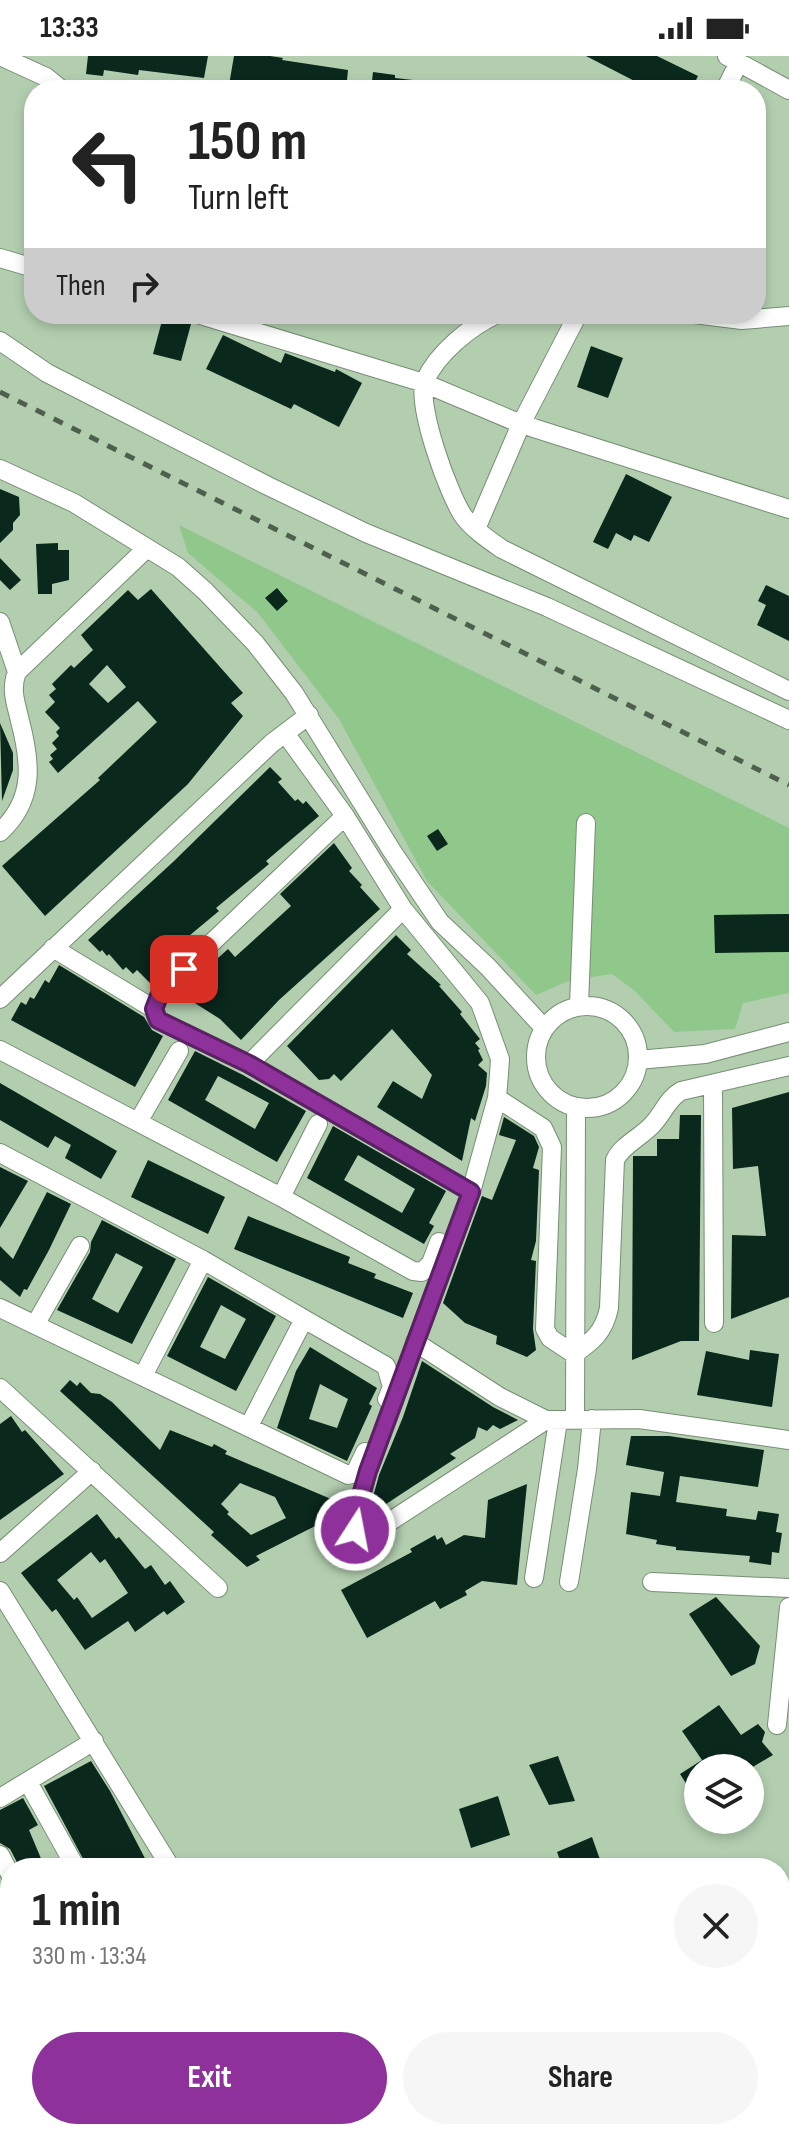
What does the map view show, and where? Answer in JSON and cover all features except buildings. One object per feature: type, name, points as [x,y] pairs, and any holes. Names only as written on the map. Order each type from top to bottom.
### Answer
[{"type":"street","points":[[0,56],[50,80]]},
{"type":"street","points":[[46,77],[47,56]]},
{"type":"street","points":[[738,62],[789,73]]},
{"type":"street","points":[[738,62],[789,90]]},
{"type":"street","points":[[0,258],[24,265]]},
{"type":"street","points":[[766,319],[789,316]]},
{"type":"street","points":[[230,324],[424,383],[521,424],[789,509]]},
{"type":"street","points":[[482,324],[459,339],[438,361],[424,383],[425,405],[440,465],[457,504],[476,529],[502,549],[789,691]]},
{"type":"street","points":[[476,529],[521,424],[573,324]]},
{"type":"street","points":[[0,341],[47,373],[366,533],[547,607],[789,720]]},
{"type":"street","points":[[0,469],[74,503],[178,567],[205,591],[255,643],[309,715],[423,901],[449,932],[488,967],[544,1028]]},
{"type":"street","points":[[10,685],[147,548]]},
{"type":"street","points":[[0,622],[10,685],[26,743],[28,786],[18,812],[0,832]]},
{"type":"street","points":[[0,999],[285,733],[309,715]]},
{"type":"street","points":[[285,733],[345,816],[403,909],[480,1003],[500,1059],[497,1098],[368,1471],[353,1523],[357,1533],[363,1535],[383,1526],[568,1420]]},
{"type":"street","points":[[154,1009],[161,991],[345,816]]},
{"type":"street","points":[[579,1005],[586,823]]},
{"type":"street","points":[[249,1064],[403,909]]},
{"type":"street","points":[[53,948],[154,1009],[158,1020],[249,1064],[466,1189]]},
{"type":"street","points":[[579,1005],[602,1007],[622,1019],[635,1038],[638,1060],[633,1079],[621,1095],[605,1105],[576,1107],[556,1098],[541,1081],[537,1071],[536,1048],[544,1028],[556,1015],[579,1005]]},
{"type":"street","points":[[638,1060],[705,1054],[789,1032]]},
{"type":"street","points":[[0,1050],[281,1197],[413,1271],[422,1272],[431,1263],[466,1189]]},
{"type":"street","points":[[138,1122],[179,1051]]},
{"type":"street","points":[[574,1354],[596,1339],[607,1319],[615,1160],[619,1152],[652,1125],[674,1095],[687,1089],[789,1066]]},
{"type":"street","points":[[713,1084],[714,1323]]},
{"type":"street","points":[[497,1098],[543,1128],[552,1147],[545,1329],[550,1338],[574,1354]]},
{"type":"street","points":[[534,1578],[568,1420],[574,1354],[576,1107]]},
{"type":"street","points":[[281,1197],[318,1124]]},
{"type":"street","points":[[0,1153],[203,1260],[386,1366],[392,1387],[358,1469],[352,1475],[342,1473],[0,1308]]},
{"type":"street","points":[[575,1239],[611,1239]]},
{"type":"street","points":[[35,1325],[80,1246]]},
{"type":"street","points":[[143,1376],[203,1260]]},
{"type":"street","points":[[249,1426],[304,1319]]},
{"type":"street","points":[[415,1342],[500,1397],[568,1420],[666,1422],[789,1440]]},
{"type":"street","points":[[0,1388],[218,1588]]},
{"type":"street","points":[[568,1420],[587,1469],[569,1582]]},
{"type":"street","points":[[0,1553],[92,1471]]},
{"type":"street","points":[[652,1582],[789,1588]]},
{"type":"street","points":[[0,1591],[165,1858]]},
{"type":"street","points":[[777,1725],[789,1607]]},
{"type":"street","points":[[0,1798],[94,1741]]},
{"type":"street","points":[[28,1782],[70,1858]]},
{"type":"green space","points":[[179,525],[789,828],[789,993],[743,1003],[735,1029],[674,1032],[635,991],[612,974],[571,980],[536,995],[427,881],[339,719],[258,613],[188,553]]},
{"type":"railway","points":[[0,392],[789,785]]},
{"type":"route","points":[[184,969],[161,991],[154,1009],[158,1020],[249,1064],[471,1192],[368,1471],[353,1523],[355,1530]]}]
